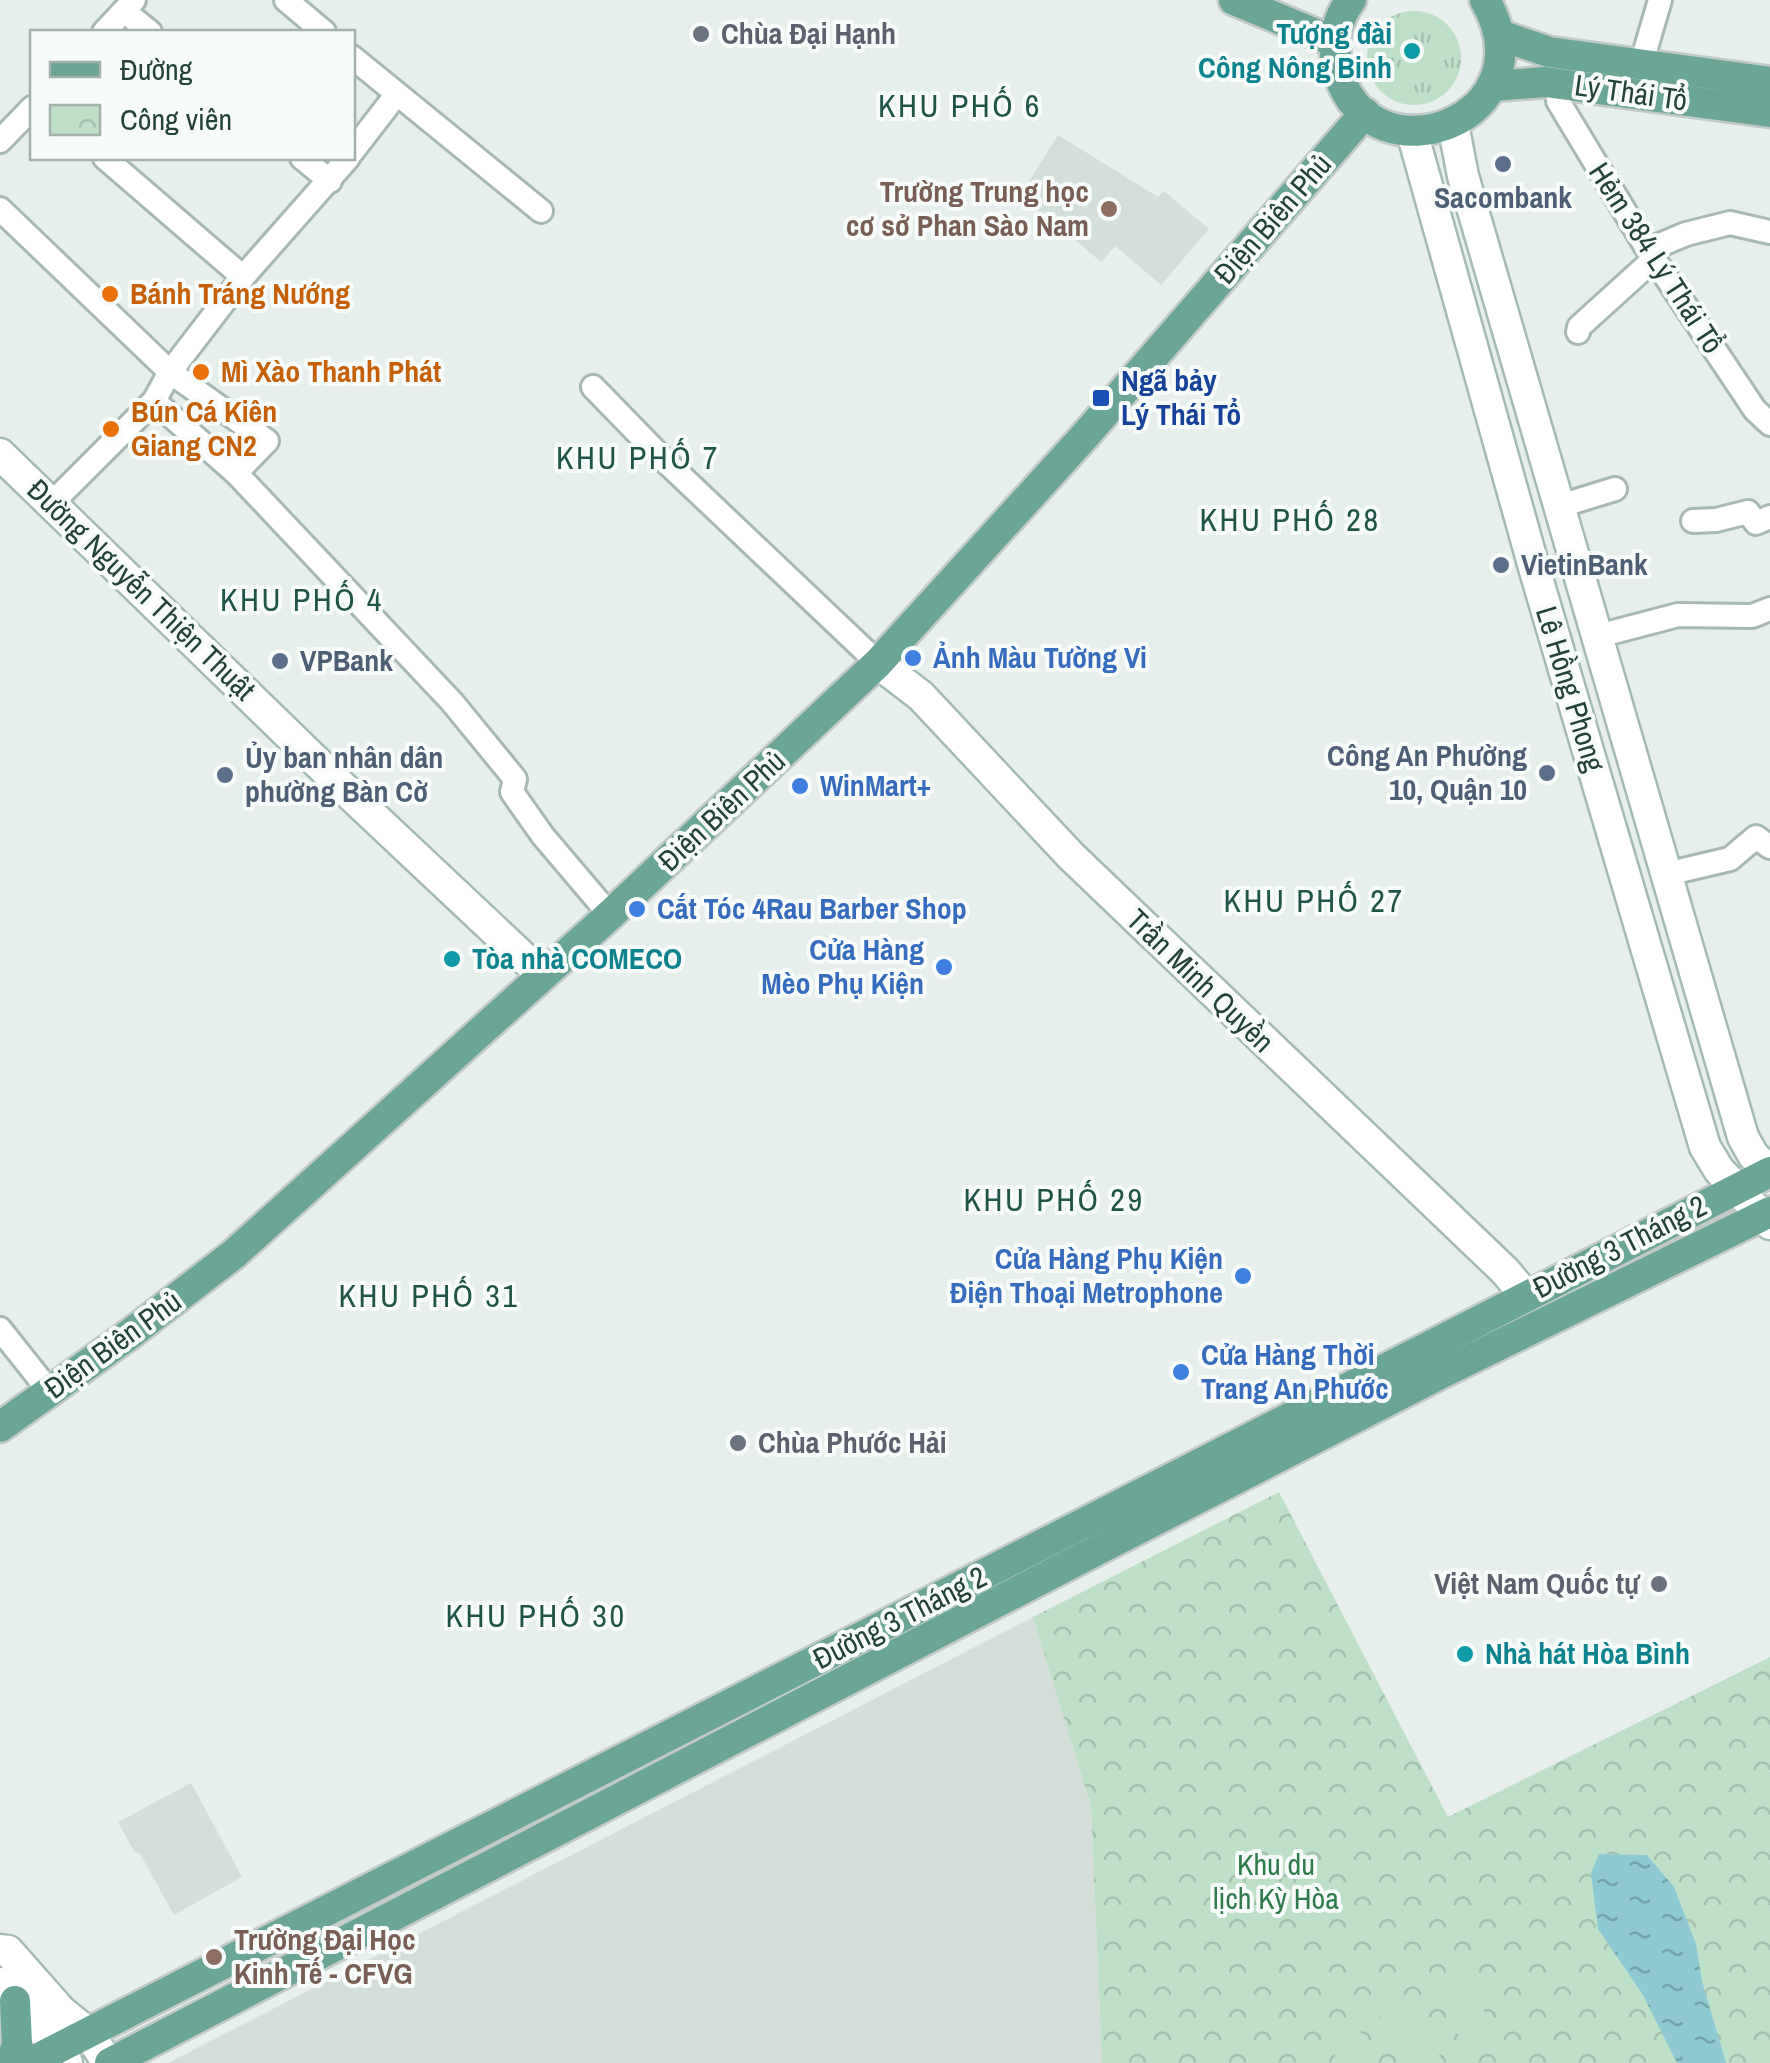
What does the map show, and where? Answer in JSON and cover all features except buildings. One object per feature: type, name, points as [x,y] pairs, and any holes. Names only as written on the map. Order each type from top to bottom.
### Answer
[{"type":"main road","points":[[1234,0],[1334,42]]},
{"type":"main road","points":[[1343,2],[1334,42],[1341,81],[1365,113],[1381,123],[1412,132],[1454,124],[1482,102],[1492,86],[1498,70],[1500,35],[1485,0]]},
{"type":"main road","name":"Lý Thái Tổ","points":[[1500,35],[1550,52],[1770,82]]},
{"type":"main road","name":"Lý Thái Tổ","points":[[1492,86],[1529,81],[1770,112]]},
{"type":"main road","name":"Điện Biên Phủ","points":[[0,1428],[234,1254],[610,916],[878,663],[1083,438],[1365,113]]},
{"type":"main road","name":"Lê Hồng Phong","points":[[1454,124],[1462,176],[1743,1137],[1753,1155],[1770,1172]]},
{"type":"main road","name":"Lê Hồng Phong","points":[[1412,132],[1705,1148],[1718,1170],[1768,1217]]},
{"type":"main road","name":"Đường Nguyễn Thiện Thuật","points":[[0,454],[542,975]]},
{"type":"main road","name":"Trần Minh Quyền","points":[[878,663],[921,696],[1059,844],[1504,1270],[1526,1296]]},
{"type":"main road","name":"Đường 3 Tháng 2","points":[[29,2063],[63,2056],[88,2033],[1770,1172]]},
{"type":"main road","name":"Đường 3 Tháng 2","points":[[109,2063],[1442,1374],[1768,1217]]},
{"type":"main road","points":[[0,1950],[8,1952],[61,2011],[88,2033],[109,2063]]},
{"type":"main road","points":[[7,1992],[63,2056]]},
{"type":"main road","points":[[7,1992],[17,2044],[10,2063]]},
{"type":"street","points":[[286,0],[322,30]]},
{"type":"street","points":[[1641,65],[1660,0]]},
{"type":"street","points":[[106,30],[129,6],[148,30]]},
{"type":"street","points":[[355,60],[541,211]]},
{"type":"street","name":"Hẻm 384 Lý Thái Tổ","points":[[1559,84],[1558,101],[1651,254],[1755,410],[1770,424]]},
{"type":"street","points":[[355,148],[396,95]]},
{"type":"street","points":[[0,141],[30,110]]},
{"type":"street","points":[[107,160],[243,277]]},
{"type":"street","points":[[304,160],[330,181]]},
{"type":"street","points":[[51,504],[154,401],[170,372],[243,277],[346,160]]},
{"type":"street","points":[[5,224],[170,372],[267,441],[236,473]]},
{"type":"street","points":[[1578,332],[1651,254],[1686,234],[1730,224],[1770,232]]},
{"type":"street","points":[[593,388],[878,663]]},
{"type":"street","points":[[154,401],[236,473],[452,702],[515,779],[512,792],[543,836],[610,916]]},
{"type":"street","points":[[1560,506],[1615,488]]},
{"type":"street","points":[[1692,521],[1748,512],[1756,523],[1770,517]]},
{"type":"street","points":[[1598,636],[1678,616],[1752,616],[1770,609]]},
{"type":"street","points":[[1666,874],[1730,859],[1756,838],[1770,847]]},
{"type":"street","points":[[0,1329],[50,1392]]},
{"type":"shaded area","name":"Trường Trung học cơ sở Phan Sào Nam","points":[[1058,135],[1158,197],[1164,191],[1209,229],[1161,285],[1115,246],[1101,262],[1050,218],[1018,199]]},
{"type":"shaded area","points":[[1033,1617],[1091,1805],[1102,2063],[168,2063]]},
{"type":"shaded area","points":[[191,1783],[242,1877],[174,1915],[118,1822]]},
{"type":"green space","points":[[1414,11],[1432,15],[1447,25],[1457,40],[1461,58],[1457,76],[1447,91],[1432,101],[1414,105],[1396,101],[1381,91],[1371,76],[1367,58],[1371,40],[1381,25],[1396,15]]},
{"type":"green space","name":"Khu du lịch Kỳ Hòa","points":[[1279,1492],[1448,1817],[1770,1657],[1770,2063],[1102,2063],[1091,1806],[1033,1617]]},
{"type":"green space","points":[[1459,1965],[1493,2028],[1463,2044],[1429,1981]]},
{"type":"green space","points":[[1407,1996],[1441,2058],[1432,2063],[1405,2063],[1377,2011]]},
{"type":"green space","points":[[1356,2023],[1377,2063],[1339,2063],[1326,2039]]},
{"type":"water","points":[[1599,1854],[1647,1855],[1674,1887],[1696,1944],[1702,1981],[1726,2063],[1677,2063],[1643,1995],[1598,1929],[1591,1873]]},
{"type":"place","name":"Chùa Đại Hạnh","points":[[701,34]]},
{"type":"place","name":"Tượng đài Công Nông Binh","points":[[1412,51]]},
{"type":"place","name":"Sacombank","points":[[1503,164]]},
{"type":"place","name":"Trường Trung học cơ sở Phan Sào Nam","points":[[1109,209]]},
{"type":"place","name":"Bánh Tráng Nướng","points":[[110,294]]},
{"type":"place","name":"Mì Xào Thanh Phát","points":[[201,372]]},
{"type":"place","name":"Ngã bảy Lý Thái Tổ","points":[[1101,398]]},
{"type":"place","name":"Bún Cá Kiên Giang CN2","points":[[111,429]]},
{"type":"place","name":"VietinBank","points":[[1501,565]]},
{"type":"place","name":"Ảnh Màu Tường Vi","points":[[913,658]]},
{"type":"place","name":"VPBank","points":[[280,661]]},
{"type":"place","name":"Công An Phường 10, Quận 10","points":[[1547,773]]},
{"type":"place","name":"Ủy ban nhân dân phường Bàn Cờ","points":[[225,775]]},
{"type":"place","name":"WinMart+","points":[[800,786]]},
{"type":"place","name":"Cắt Tóc 4Rau Barber Shop","points":[[637,909]]},
{"type":"place","name":"Tòa nhà COMECO","points":[[452,959]]},
{"type":"place","name":"Cửa Hàng Mèo Phụ Kiện","points":[[944,967]]},
{"type":"place","name":"Cửa Hàng Phụ Kiện Điện Thoại Metrophone","points":[[1243,1276]]},
{"type":"place","name":"Cửa Hàng Thời Trang An Phước","points":[[1181,1372]]},
{"type":"place","name":"Chùa Phước Hải","points":[[738,1443]]},
{"type":"place","name":"Việt Nam Quốc tự","points":[[1659,1584]]},
{"type":"place","name":"Nhà hát Hòa Bình","points":[[1465,1654]]},
{"type":"place","name":"Trường Đại Học Kinh Tế - CFVG","points":[[214,1957]]},
{"type":"district","name":"KHU PHỐ 6","points":[[960,106]]},
{"type":"district","name":"KHU PHỐ 7","points":[[638,458]]},
{"type":"district","name":"KHU PHỐ 28","points":[[1290,520]]},
{"type":"district","name":"KHU PHỐ 4","points":[[302,600]]},
{"type":"district","name":"KHU PHỐ 27","points":[[1314,901]]},
{"type":"district","name":"KHU PHỐ 29","points":[[1054,1200]]},
{"type":"district","name":"KHU PHỐ 31","points":[[429,1296]]},
{"type":"district","name":"KHU PHỐ 30","points":[[536,1616]]}]
